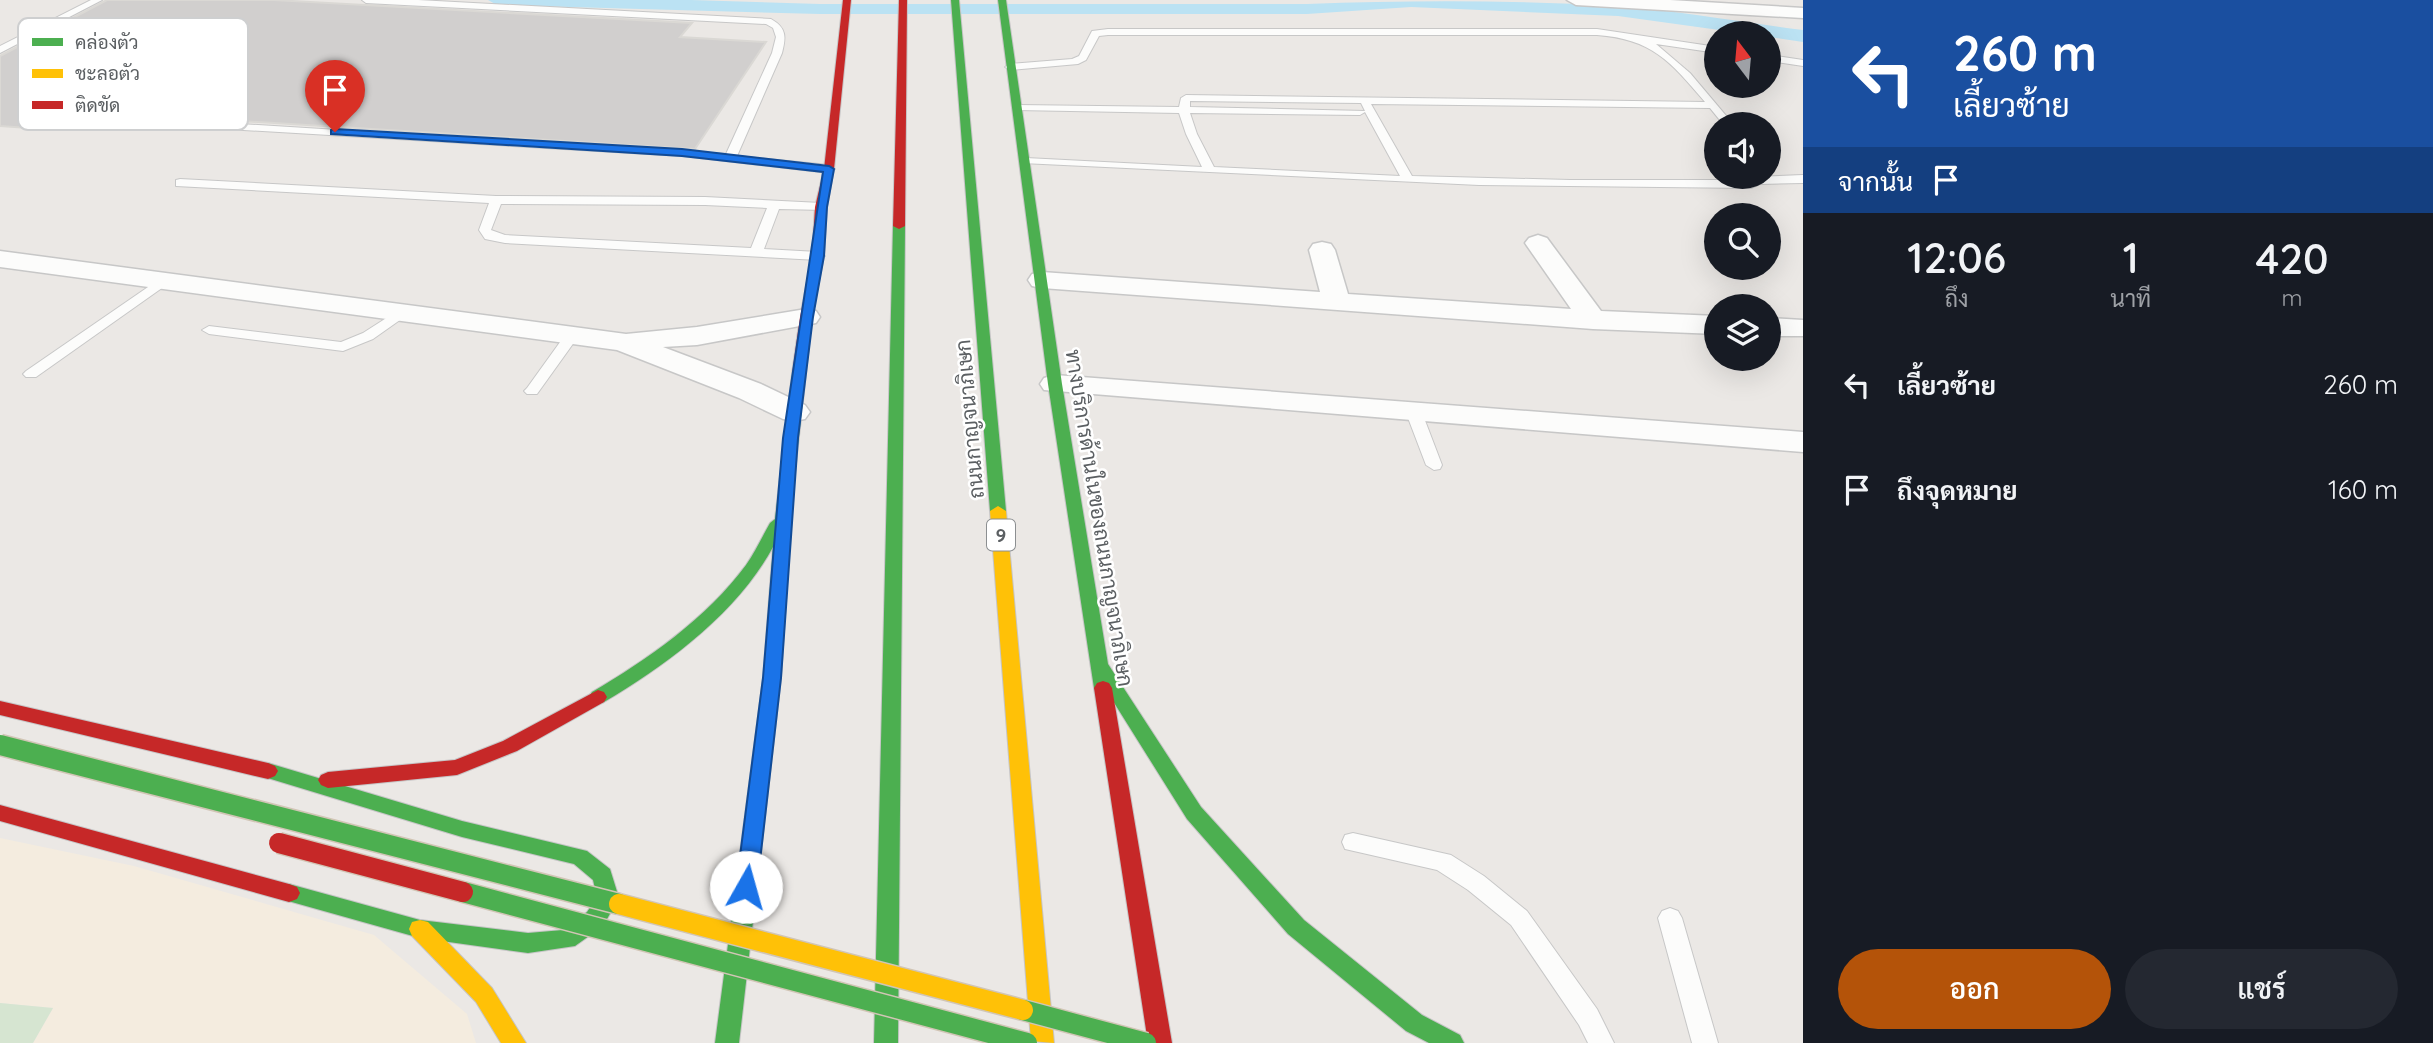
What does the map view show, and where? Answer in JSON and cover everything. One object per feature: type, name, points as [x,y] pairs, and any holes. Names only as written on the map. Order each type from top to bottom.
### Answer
[{"type":"main road","points":[[727,1043],[772,678],[793,412],[806,317],[818,256],[821,207],[829,169],[847,0]]},
{"type":"main road","name":"ทางบริการด้านในของถนนกาญจนาภิเษก","points":[[1002,0],[1055,384],[1160,1043]]},
{"type":"main road","points":[[886,1043],[903,1]]},
{"type":"main road","name":"ถนนกาญจนาภิเษก","points":[[955,1],[1043,1043]]},
{"type":"main road","points":[[308,781],[457,767],[510,746],[619,686],[712,613],[751,570],[783,515]]},
{"type":"main road","points":[[1102,669],[1194,813],[1296,927],[1414,1023],[1452,1043]]},
{"type":"main road","points":[[0,708],[308,781],[462,829],[580,857],[603,875],[608,898],[595,919],[567,939],[528,943],[420,929],[0,813]]},
{"type":"main road","points":[[0,745],[483,868],[1146,1043]]},
{"type":"main road","points":[[267,840],[1027,1043]]},
{"type":"main road","points":[[420,929],[482,992],[499,1013],[514,1043]]},
{"type":"street","points":[[1576,0],[1803,13]]},
{"type":"street","points":[[1791,0],[1803,13]]},
{"type":"street","points":[[1538,243],[1593,320]]},
{"type":"street","points":[[1322,250],[1336,300]]},
{"type":"street","points":[[0,259],[623,342],[750,391],[793,412]]},
{"type":"street","points":[[1042,280],[1593,320],[1704,324]]},
{"type":"street","points":[[623,342],[697,336],[806,317]]},
{"type":"street","points":[[1781,327],[1801,328]]},
{"type":"street","points":[[1055,384],[1803,442]]},
{"type":"lane","points":[[62,18],[97,0]]},
{"type":"lane","points":[[366,0],[752,19],[777,26],[781,37],[777,53],[730,158]]},
{"type":"lane","points":[[1010,67],[1074,62],[1083,58],[1096,33],[1108,32],[1578,32],[1637,37],[1704,48]]},
{"type":"lane","points":[[1637,37],[1651,44],[1720,112]]},
{"type":"lane","points":[[0,50],[18,41]]},
{"type":"lane","points":[[1782,60],[1803,63]]},
{"type":"lane","points":[[1210,170],[1195,144],[1185,110],[1183,101],[1192,96],[1714,104]]},
{"type":"lane","points":[[1364,100],[1407,178]]},
{"type":"lane","points":[[1017,108],[1371,112]]},
{"type":"lane","points":[[248,127],[682,153],[829,169]]},
{"type":"lane","points":[[1026,161],[1407,178],[1704,185]]},
{"type":"lane","points":[[1781,179],[1803,179]]},
{"type":"lane","points":[[180,183],[496,200],[821,207]]},
{"type":"lane","points":[[496,200],[485,230],[490,236],[505,239],[818,256]]},
{"type":"lane","points":[[757,251],[775,204]]},
{"type":"lane","points":[[31,374],[163,280]]},
{"type":"lane","points":[[209,330],[343,347],[368,336],[402,312]]},
{"type":"lane","points":[[532,391],[573,334]]},
{"type":"lane","points":[[1413,410],[1434,464]]},
{"type":"lane","points":[[1353,842],[1443,862],[1476,883],[1519,918],[1588,1017],[1601,1043]]},
{"type":"lane","points":[[1670,918],[1705,1043]]},
{"type":"shaded area","points":[[0,838],[134,866],[374,935],[467,1014],[476,1043],[33,1043],[53,1008],[0,1003]]},
{"type":"green space","points":[[0,1003],[53,1008],[33,1043],[0,1043]]},
{"type":"building","points":[[107,0],[274,0],[692,23],[680,37],[766,42],[695,149],[248,121],[248,18],[73,18]]},
{"type":"building","points":[[18,47],[18,127],[0,126],[0,56]]},
{"type":"waterway","points":[[497,0],[820,9],[1307,9],[1411,2],[1618,11],[1803,36]]},
{"type":"traffic: fast","points":[[955,0],[998,511]]},
{"type":"traffic: fast","points":[[1002,0],[1055,384],[1103,688]]},
{"type":"traffic: fast","points":[[886,1043],[899,226]]},
{"type":"traffic: fast","points":[[727,1043],[772,678],[785,490],[799,374]]},
{"type":"traffic: fast","points":[[598,697],[658,657],[720,604],[751,570],[778,523]]},
{"type":"traffic: fast","points":[[1102,669],[1194,813],[1296,927],[1414,1023],[1452,1043]]},
{"type":"traffic: fast","points":[[0,745],[619,904]]},
{"type":"traffic: fast","points":[[268,771],[462,829],[580,857],[603,875],[608,898],[595,919],[567,939],[528,943],[420,929],[289,893]]},
{"type":"traffic: fast","points":[[463,892],[1027,1043]]},
{"type":"traffic: fast","points":[[1023,1010],[1146,1043]]},
{"type":"traffic: slow","points":[[998,511],[1043,1041]]},
{"type":"traffic: slow","points":[[619,904],[1023,1010]]},
{"type":"traffic: slow","points":[[420,929],[484,995],[514,1043]]},
{"type":"traffic: jam","points":[[799,374],[806,317],[818,256],[821,207],[829,169],[847,0]]},
{"type":"traffic: jam","points":[[899,226],[903,0]]},
{"type":"traffic: jam","points":[[1103,688],[1160,1043]]},
{"type":"traffic: jam","points":[[328,780],[457,767],[510,746],[598,697]]},
{"type":"traffic: jam","points":[[0,708],[268,771]]},
{"type":"traffic: jam","points":[[0,813],[289,893]]},
{"type":"traffic: jam","points":[[279,843],[463,892]]},
{"type":"route","points":[[335,132],[682,153],[829,169],[821,207],[818,256],[806,317],[790,438],[772,678],[746,887]]}]
